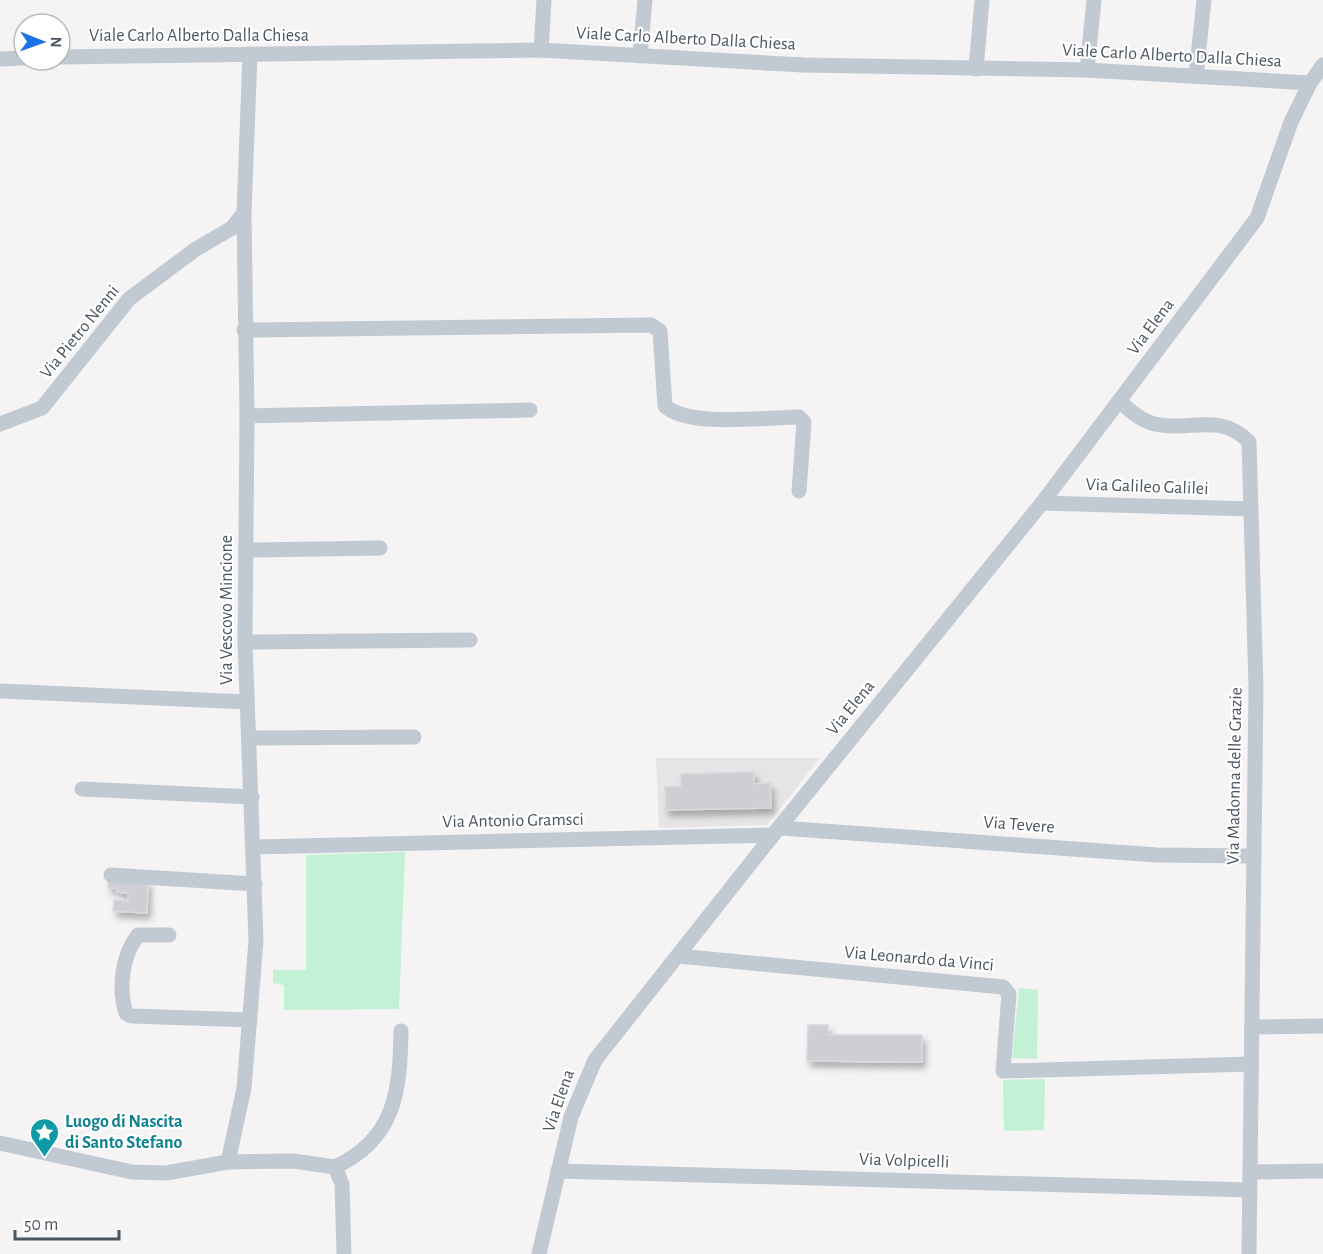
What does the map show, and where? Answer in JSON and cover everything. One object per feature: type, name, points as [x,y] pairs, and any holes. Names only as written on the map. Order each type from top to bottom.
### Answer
[{"type":"street","points":[[541,50],[544,0]]},
{"type":"street","points":[[640,56],[645,0]]},
{"type":"street","points":[[976,69],[982,0]]},
{"type":"street","points":[[1087,70],[1094,0]]},
{"type":"street","points":[[1196,76],[1204,0]]},
{"type":"street","name":"Viale Carlo Alberto Dalla Chiesa","points":[[72,57],[541,50],[803,65],[1087,70],[1310,83]]},
{"type":"street","name":"Via Vescovo Mincione","points":[[228,1162],[244,1088],[256,941],[246,642],[247,416],[244,213],[250,54]]},
{"type":"street","points":[[1310,83],[1323,65]]},
{"type":"street","name":"Via Elena","points":[[539,1254],[571,1117],[595,1060],[1042,503],[1257,218],[1291,123],[1310,83]]},
{"type":"street","name":"Via Pietro Nenni","points":[[0,424],[42,408],[129,299],[196,249],[232,228],[244,213]]},
{"type":"street","points":[[244,330],[651,325],[660,331],[665,406],[674,413],[696,418],[799,417],[804,422],[799,491]]},
{"type":"street","name":"Via Madonna delle Grazie","points":[[1119,401],[1144,420],[1156,424],[1226,426],[1238,430],[1249,442],[1256,688],[1249,1254]]},
{"type":"street","points":[[247,416],[530,410]]},
{"type":"street","name":"Via Galileo Galilei","points":[[1042,503],[1251,509]]},
{"type":"street","points":[[246,550],[380,548]]},
{"type":"street","points":[[246,642],[470,640]]},
{"type":"street","points":[[0,691],[247,702]]},
{"type":"street","points":[[250,738],[414,737]]},
{"type":"street","points":[[82,789],[252,797]]},
{"type":"street","name":"Via Antonio Gramsci","points":[[253,847],[777,831]]},
{"type":"street","name":"Via Tevere","points":[[777,831],[1157,855],[1254,856]]},
{"type":"street","points":[[111,874],[255,884]]},
{"type":"street","points":[[170,935],[138,935],[130,946],[124,959],[126,1013],[131,1016],[250,1020]]},
{"type":"street","name":"Via Leonardo da Vinci","points":[[678,956],[1003,987],[1010,994],[1004,1071],[1251,1064]]},
{"type":"street","points":[[1252,1028],[1323,1026]]},
{"type":"street","points":[[0,1143],[132,1172],[166,1173],[228,1162],[293,1161],[335,1167],[356,1157],[380,1134],[389,1115],[400,1068],[401,1031]]},
{"type":"street","points":[[335,1167],[342,1184],[344,1254]]},
{"type":"street","name":"Via Volpicelli","points":[[558,1171],[1250,1190]]},
{"type":"street","points":[[1250,1172],[1323,1171]]},
{"type":"shaded area","points":[[656,758],[820,758],[767,825],[659,828]]},
{"type":"green space","points":[[405,852],[399,1009],[284,1010],[284,985],[273,983],[273,970],[306,970],[306,855]]},
{"type":"green space","points":[[1019,988],[1038,990],[1037,1059],[1012,1058]]},
{"type":"green space","points":[[1045,1079],[1044,1130],[1004,1131],[1003,1080]]},
{"type":"building","points":[[754,772],[754,784],[770,783],[771,808],[666,810],[665,787],[681,786],[681,774]]},
{"type":"building","points":[[108,880],[148,881],[147,913],[113,911],[114,900],[128,901],[128,893],[117,892],[117,888],[108,888]]},
{"type":"building","points":[[808,1025],[828,1025],[828,1035],[922,1035],[922,1062],[807,1061]]},
{"type":"place","name":"Luogo di Nascita di Santo Stefano","points":[[44,1158]]}]
